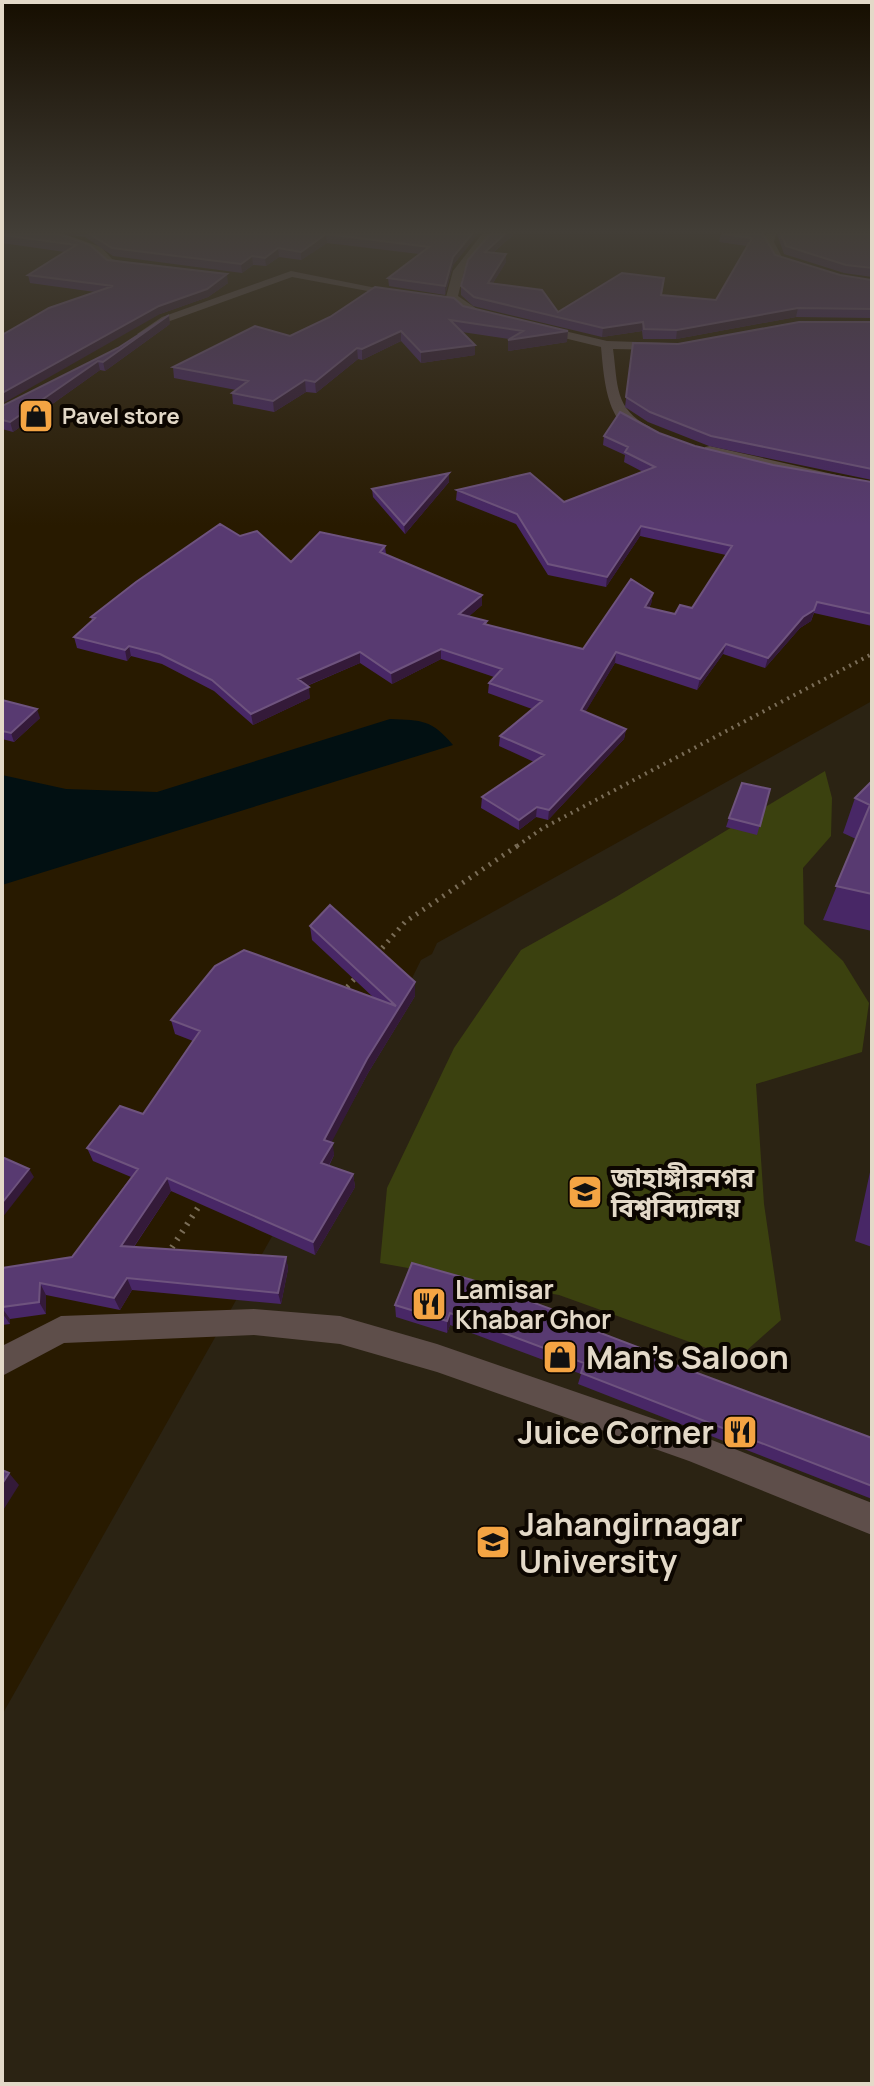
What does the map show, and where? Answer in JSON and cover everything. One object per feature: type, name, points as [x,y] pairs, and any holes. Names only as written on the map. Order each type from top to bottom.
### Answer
[{"type":"street","points":[[127,344],[147,331]]},
{"type":"street","points":[[548,331],[607,345],[676,346]]},
{"type":"street","points":[[607,345],[615,409],[636,427],[664,438]]},
{"type":"street","points":[[690,445],[872,487]]},
{"type":"street","points":[[2,1362],[61,1330],[254,1322],[340,1330],[437,1358],[689,1446],[872,1519]]},
{"type":"path","points":[[374,957],[405,922],[543,828],[872,654]]},
{"type":"path","points":[[333,1003],[364,968]]},
{"type":"path","points":[[159,1269],[210,1189]]},
{"type":"shaded area","name":"Jahangirnagar University","points":[[872,701],[872,2084],[2,2084],[2,1715],[371,1061],[421,960],[432,954],[437,943]]},
{"type":"shaded area","points":[[390,719],[426,723],[453,745],[2,885],[2,775],[66,789],[157,792]]},
{"type":"green space","points":[[825,771],[832,798],[831,836],[803,868],[804,924],[843,961],[869,1003],[862,1052],[756,1084],[764,1204],[781,1320],[737,1359],[559,1295],[380,1263],[387,1188],[454,1048],[521,950],[616,897]]},
{"type":"building","points":[[8,331],[113,331],[2,393],[2,335]]},
{"type":"building","points":[[146,331],[10,422],[2,420],[2,406]]},
{"type":"building","points":[[244,331],[274,331],[290,336],[300,331],[400,331],[362,349],[357,348],[315,382],[305,380],[273,401],[232,393],[248,381],[173,367]]},
{"type":"building","points":[[401,331],[461,331],[475,345],[421,352]]},
{"type":"building","points":[[522,331],[566,331],[508,340]]},
{"type":"building","points":[[748,331],[872,331],[872,469],[711,436],[650,412],[626,397],[633,343],[678,344]]},
{"type":"building","points":[[620,412],[659,433],[695,446],[773,465],[872,482],[872,614],[817,602],[814,610],[803,617],[768,658],[726,644],[700,679],[616,652],[581,710],[626,729],[549,810],[537,807],[519,820],[482,797],[544,755],[500,736],[542,701],[489,683],[502,669],[441,649],[391,673],[360,652],[298,679],[309,687],[251,714],[212,680],[160,654],[129,646],[125,650],[74,637],[95,618],[91,617],[136,582],[220,524],[240,536],[257,531],[291,562],[320,532],[385,546],[380,552],[482,595],[459,614],[487,621],[484,624],[583,649],[631,579],[653,593],[645,607],[675,614],[680,605],[692,608],[732,546],[641,526],[607,577],[548,564],[517,514],[457,490],[530,473],[564,502],[655,467],[625,452],[628,447],[604,436]]},
{"type":"building","points":[[449,473],[404,525],[372,489]]},
{"type":"building","points":[[2,700],[37,709],[11,733],[2,731]]},
{"type":"building","points":[[872,781],[872,894],[836,886],[870,805],[855,798]]},
{"type":"building","points":[[742,783],[770,789],[760,826],[729,818]]},
{"type":"building","points":[[330,905],[415,982],[367,1059],[324,1140],[333,1143],[321,1163],[353,1174],[313,1242],[167,1178],[121,1246],[286,1257],[278,1293],[127,1278],[114,1298],[40,1283],[39,1302],[2,1307],[2,1268],[72,1257],[138,1169],[87,1148],[120,1106],[143,1114],[200,1031],[171,1020],[215,966],[244,950],[396,1006],[310,926]]},
{"type":"building","points":[[2,1157],[29,1169],[2,1203]]},
{"type":"building","points":[[412,1263],[472,1280],[592,1324],[590,1329],[640,1348],[638,1351],[872,1438],[872,1486],[581,1373],[584,1363],[450,1313],[447,1321],[395,1305]]},
{"type":"building","points":[[2,1470],[9,1473],[2,1484]]},
{"type":"place","name":"Pavel store","points":[[36,416]]},
{"type":"place","name":"জাহাঙ্গীরনগর বিশ্ববিদ্যালয়","points":[[585,1192]]},
{"type":"place","name":"Lamisar Khabar Ghor","points":[[429,1304]]},
{"type":"place","name":"Man's Saloon","points":[[560,1357]]},
{"type":"place","name":"Juice Corner","points":[[740,1432]]},
{"type":"place","name":"Jahangirnagar University","points":[[493,1542]]}]
